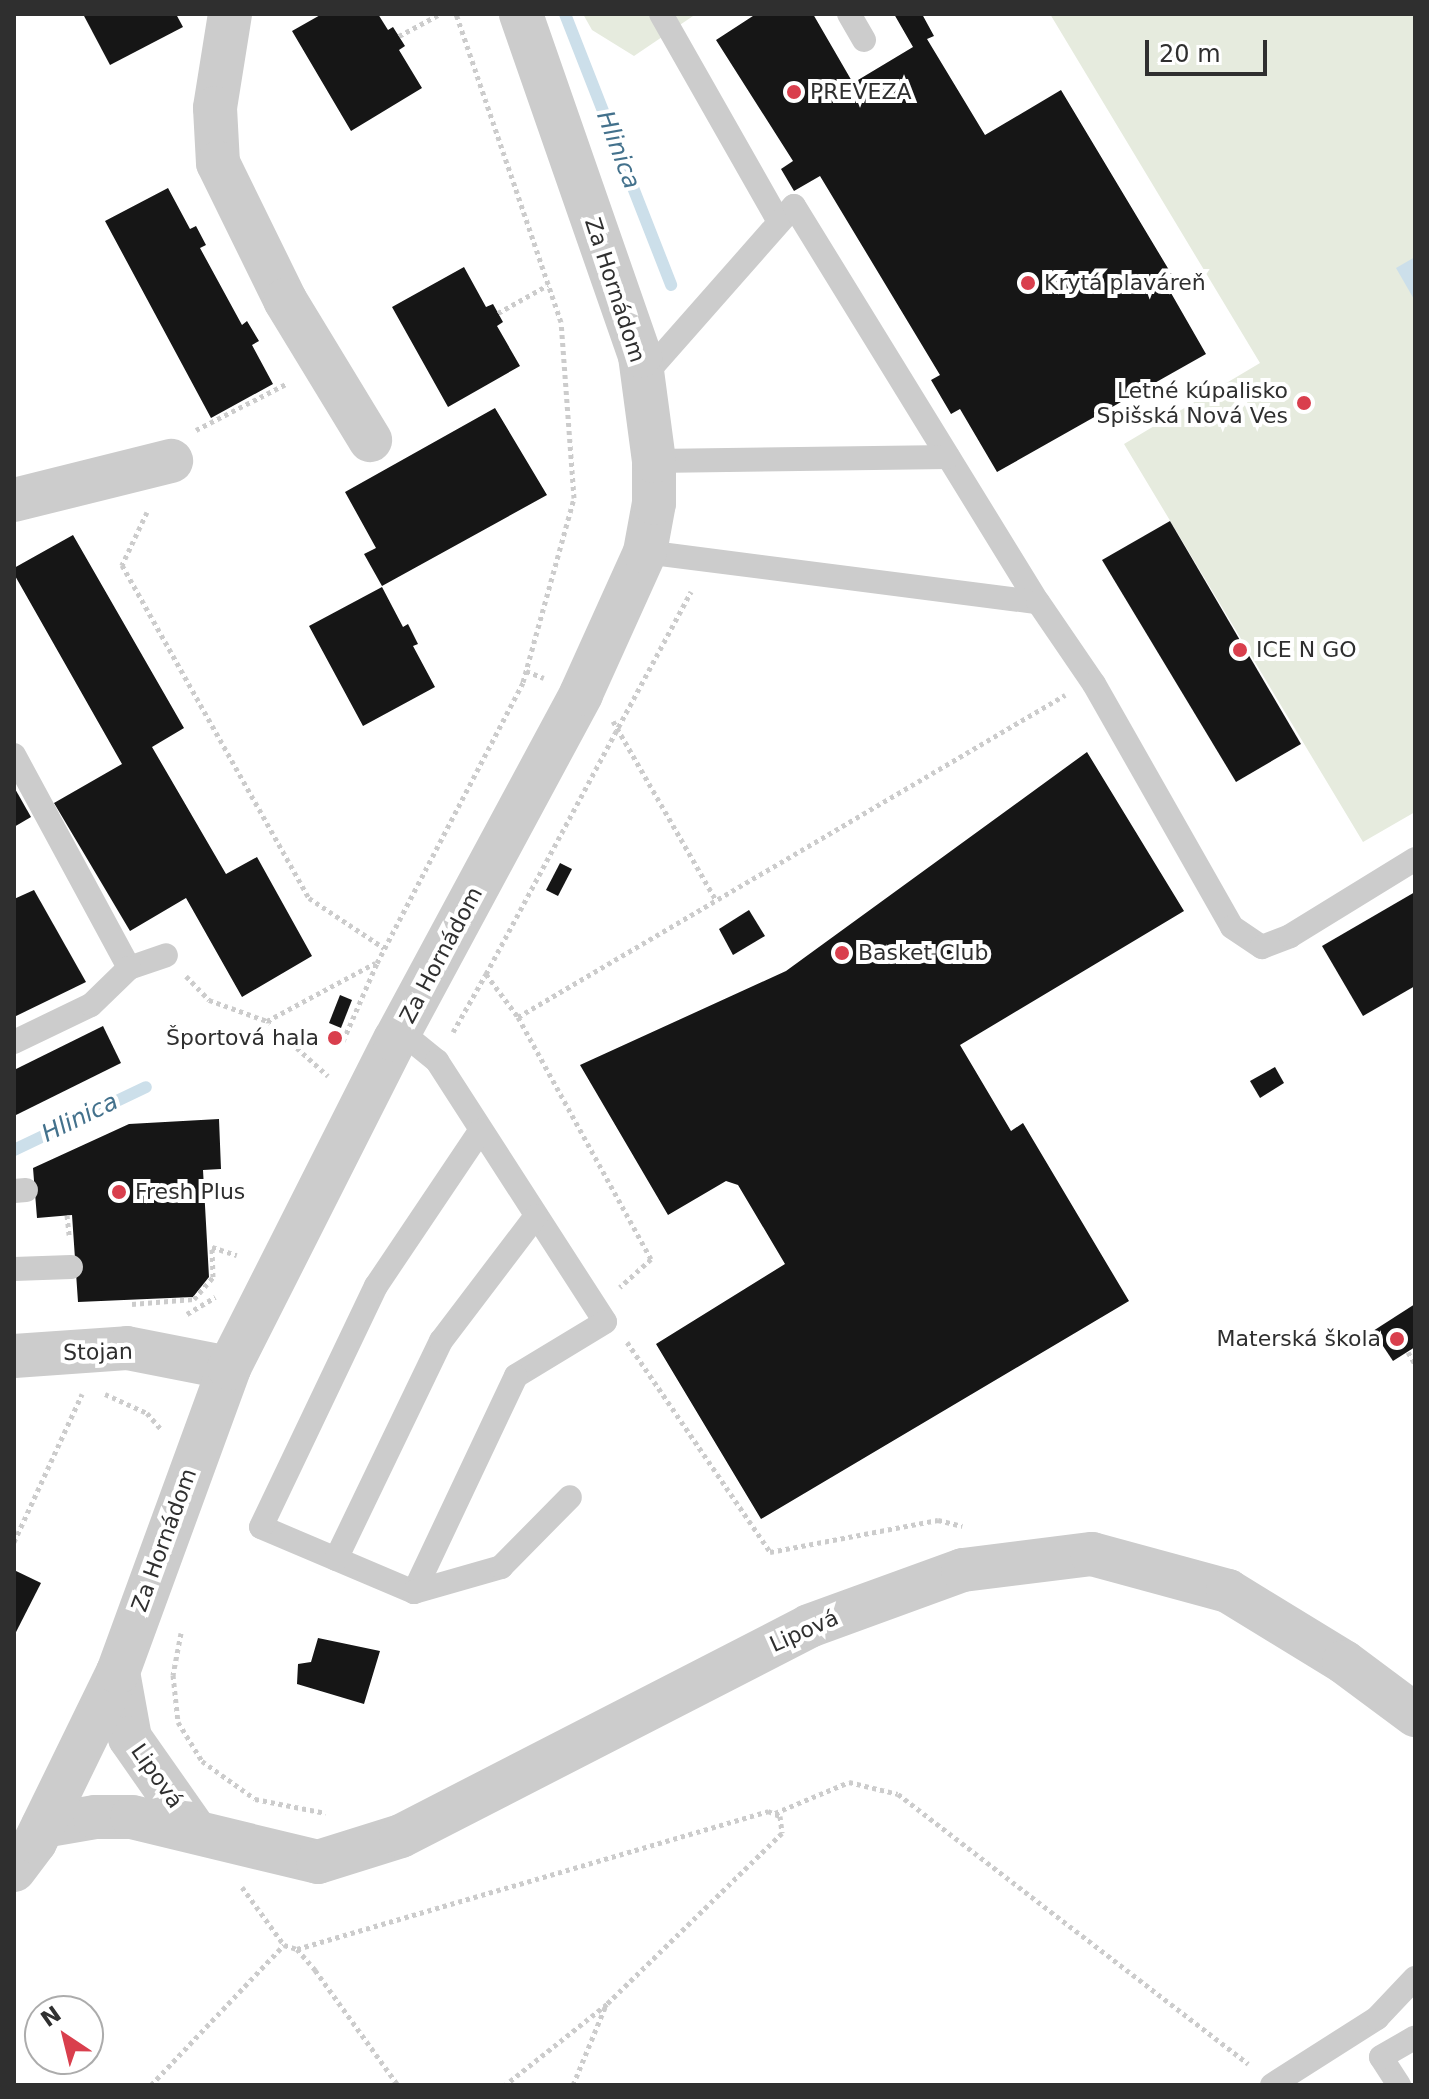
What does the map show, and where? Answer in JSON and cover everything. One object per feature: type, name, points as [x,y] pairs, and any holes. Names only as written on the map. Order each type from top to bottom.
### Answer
[{"type":"street","points":[[230,14],[215,108],[218,163],[285,300],[370,440]]},
{"type":"street","name":"Za Hornádom","points":[[14,1870],[43,1826],[118,1672],[229,1368],[400,1031],[581,694],[645,552],[654,503],[654,461],[643,377],[521,14]]},
{"type":"street","points":[[14,500],[171,461]]},
{"type":"street","name":"Stojan","points":[[14,1356],[127,1348],[229,1368]]},
{"type":"street","name":"Lipová","points":[[43,1826],[95,1817],[132,1817],[318,1862],[401,1836],[809,1626],[963,1570],[1092,1554],[1228,1591],[1344,1662],[1415,1715]]},
{"type":"street","name":"Lipová","points":[[118,1672],[130,1738],[215,1837]]},
{"type":"lane","points":[[661,14],[779,222]]},
{"type":"lane","points":[[849,14],[864,40]]},
{"type":"lane","points":[[643,377],[794,206],[1038,602],[1091,680],[1232,927],[1262,947],[1290,936],[1415,859]]},
{"type":"lane","points":[[654,461],[948,457]]},
{"type":"lane","points":[[645,552],[1038,602]]},
{"type":"lane","points":[[14,755],[129,968]]},
{"type":"lane","points":[[14,1042],[91,1005],[129,968],[166,955]]},
{"type":"lane","points":[[400,1031],[437,1061],[605,1322],[516,1376],[414,1592]]},
{"type":"lane","points":[[480,1131],[376,1286],[261,1527],[414,1592],[501,1567],[570,1497]]},
{"type":"lane","points":[[336,1559],[441,1341],[536,1216]]},
{"type":"lane","points":[[14,1269],[71,1267]]},
{"type":"lane","points":[[1273,2085],[1377,2018],[1415,1978]]},
{"type":"lane","points":[[1399,2085],[1381,2057],[1415,2037]]},
{"type":"path","points":[[399,36],[440,14]]},
{"type":"path","points":[[340,1048],[384,948],[526,671],[574,498],[561,322],[456,14]]},
{"type":"path","points":[[498,313],[548,285]]},
{"type":"path","points":[[323,361],[254,405],[182,436],[122,565],[309,898],[384,948]]},
{"type":"path","points":[[486,974],[621,728],[707,559]]},
{"type":"path","points":[[526,671],[581,694],[621,728],[716,900]]},
{"type":"path","points":[[518,1017],[1091,680]]},
{"type":"path","points":[[166,955],[209,1000],[267,1021],[328,1076]]},
{"type":"path","points":[[267,1021],[377,963]]},
{"type":"path","points":[[323,1088],[334,1062]]},
{"type":"path","points":[[67,1215],[71,1267]]},
{"type":"path","points":[[230,1269],[244,1242]]},
{"type":"path","points":[[129,1304],[194,1299],[213,1277],[212,1247],[237,1255]]},
{"type":"path","points":[[176,1315],[201,1310],[222,1283]]},
{"type":"path","points":[[1408,1352],[1415,1364]]},
{"type":"path","points":[[14,1542],[86,1385]]},
{"type":"path","points":[[96,1389],[115,1398]]},
{"type":"path","points":[[715,1475],[770,1552],[938,1520],[975,1529]]},
{"type":"path","points":[[181,1630],[173,1675],[178,1722],[202,1761],[241,1789]]},
{"type":"path","points":[[215,1837],[238,1882],[284,1945],[297,1949],[774,1813],[849,1782],[898,1794],[1273,2085]]},
{"type":"path","points":[[505,2085],[607,2004],[782,1833],[780,1816],[774,1813]]},
{"type":"path","points":[[151,2085],[284,1945]]},
{"type":"path","points":[[297,1949],[398,2085]]},
{"type":"path","points":[[573,2085],[607,2004]]},
{"type":"shaded area","points":[[583,14],[696,14],[634,56],[592,30]]},
{"type":"shaded area","name":"Letné kúpalisko Spišská Nová Ves","points":[[1050,14],[1415,14],[1415,812],[1363,842],[1124,444],[1260,363]]},
{"type":"water","points":[[1415,257],[1415,301],[1396,268]]},
{"type":"building","points":[[83,14],[176,14],[183,27],[110,65]]},
{"type":"building","points":[[322,14],[378,14],[388,30],[393,27],[405,46],[399,50],[422,88],[351,131],[292,31]]},
{"type":"building","name":"Krytá plaváreň","points":[[756,14],[813,14],[853,83],[913,47],[894,14],[922,14],[934,36],[927,39],[985,135],[1061,90],[1175,280],[1167,286],[1206,354],[997,472],[960,409],[951,414],[931,380],[940,375],[820,176],[794,191],[781,169],[793,161],[716,40]]},
{"type":"building","points":[[168,188],[190,229],[196,226],[206,245],[200,248],[242,325],[247,321],[259,341],[252,345],[273,384],[211,418],[105,221]]},
{"type":"building","points":[[464,267],[486,307],[493,304],[503,322],[497,326],[520,366],[448,407],[392,307]]},
{"type":"building","points":[[495,408],[547,495],[382,586],[364,554],[376,548],[345,492]]},
{"type":"building","points":[[1170,521],[1301,744],[1236,782],[1102,560]]},
{"type":"building","points":[[73,535],[184,728],[152,747],[226,874],[257,857],[312,956],[242,997],[186,898],[130,931],[54,803],[122,764],[14,574],[14,568]]},
{"type":"building","points":[[382,587],[403,627],[408,624],[418,644],[413,646],[435,687],[363,726],[309,626]]},
{"type":"building","points":[[1087,752],[1184,911],[960,1045],[1011,1131],[1023,1123],[1129,1301],[761,1519],[656,1344],[785,1264],[738,1185],[726,1181],[668,1215],[580,1065],[786,971]]},
{"type":"building","points":[[14,787],[31,817],[14,827]]},
{"type":"building","points":[[560,863],[572,869],[558,896],[546,890]]},
{"type":"building","points":[[34,890],[86,982],[14,1017],[14,899]]},
{"type":"building","points":[[1415,892],[1415,986],[1363,1016],[1322,946]]},
{"type":"building","points":[[749,910],[765,936],[733,955],[719,929]]},
{"type":"building","points":[[340,995],[352,1000],[341,1028],[329,1023]]},
{"type":"building","points":[[103,1026],[121,1063],[14,1116],[14,1070]]},
{"type":"building","points":[[1275,1067],[1284,1083],[1260,1098],[1250,1081]]},
{"type":"building","name":"Fresh Plus","points":[[219,1119],[221,1169],[203,1170],[209,1277],[193,1297],[78,1302],[72,1215],[37,1218],[33,1168],[129,1124]]},
{"type":"building","name":"Materská škola","points":[[1415,1304],[1415,1347],[1393,1361],[1373,1331]]},
{"type":"building","points":[[14,1570],[41,1583],[14,1636]]},
{"type":"building","points":[[318,1638],[380,1651],[364,1704],[297,1684],[298,1664],[311,1662]]},
{"type":"waterway","name":"Hlinica","points":[[565,14],[671,285]]},
{"type":"waterway","name":"Hlinica","points":[[14,1150],[146,1087]]},
{"type":"place","name":"PREVEZA","points":[[794,92]]},
{"type":"place","name":"Krytá plaváreň","points":[[1028,283]]},
{"type":"place","name":"Letné kúpalisko Spišská Nová Ves","points":[[1304,403]]},
{"type":"place","name":"ICE N GO","points":[[1240,650]]},
{"type":"place","name":"Basket Club","points":[[842,953]]},
{"type":"place","name":"Športová hala","points":[[335,1038]]},
{"type":"place","name":"Fresh Plus","points":[[119,1192]]},
{"type":"place","name":"Materská škola","points":[[1397,1339]]}]
